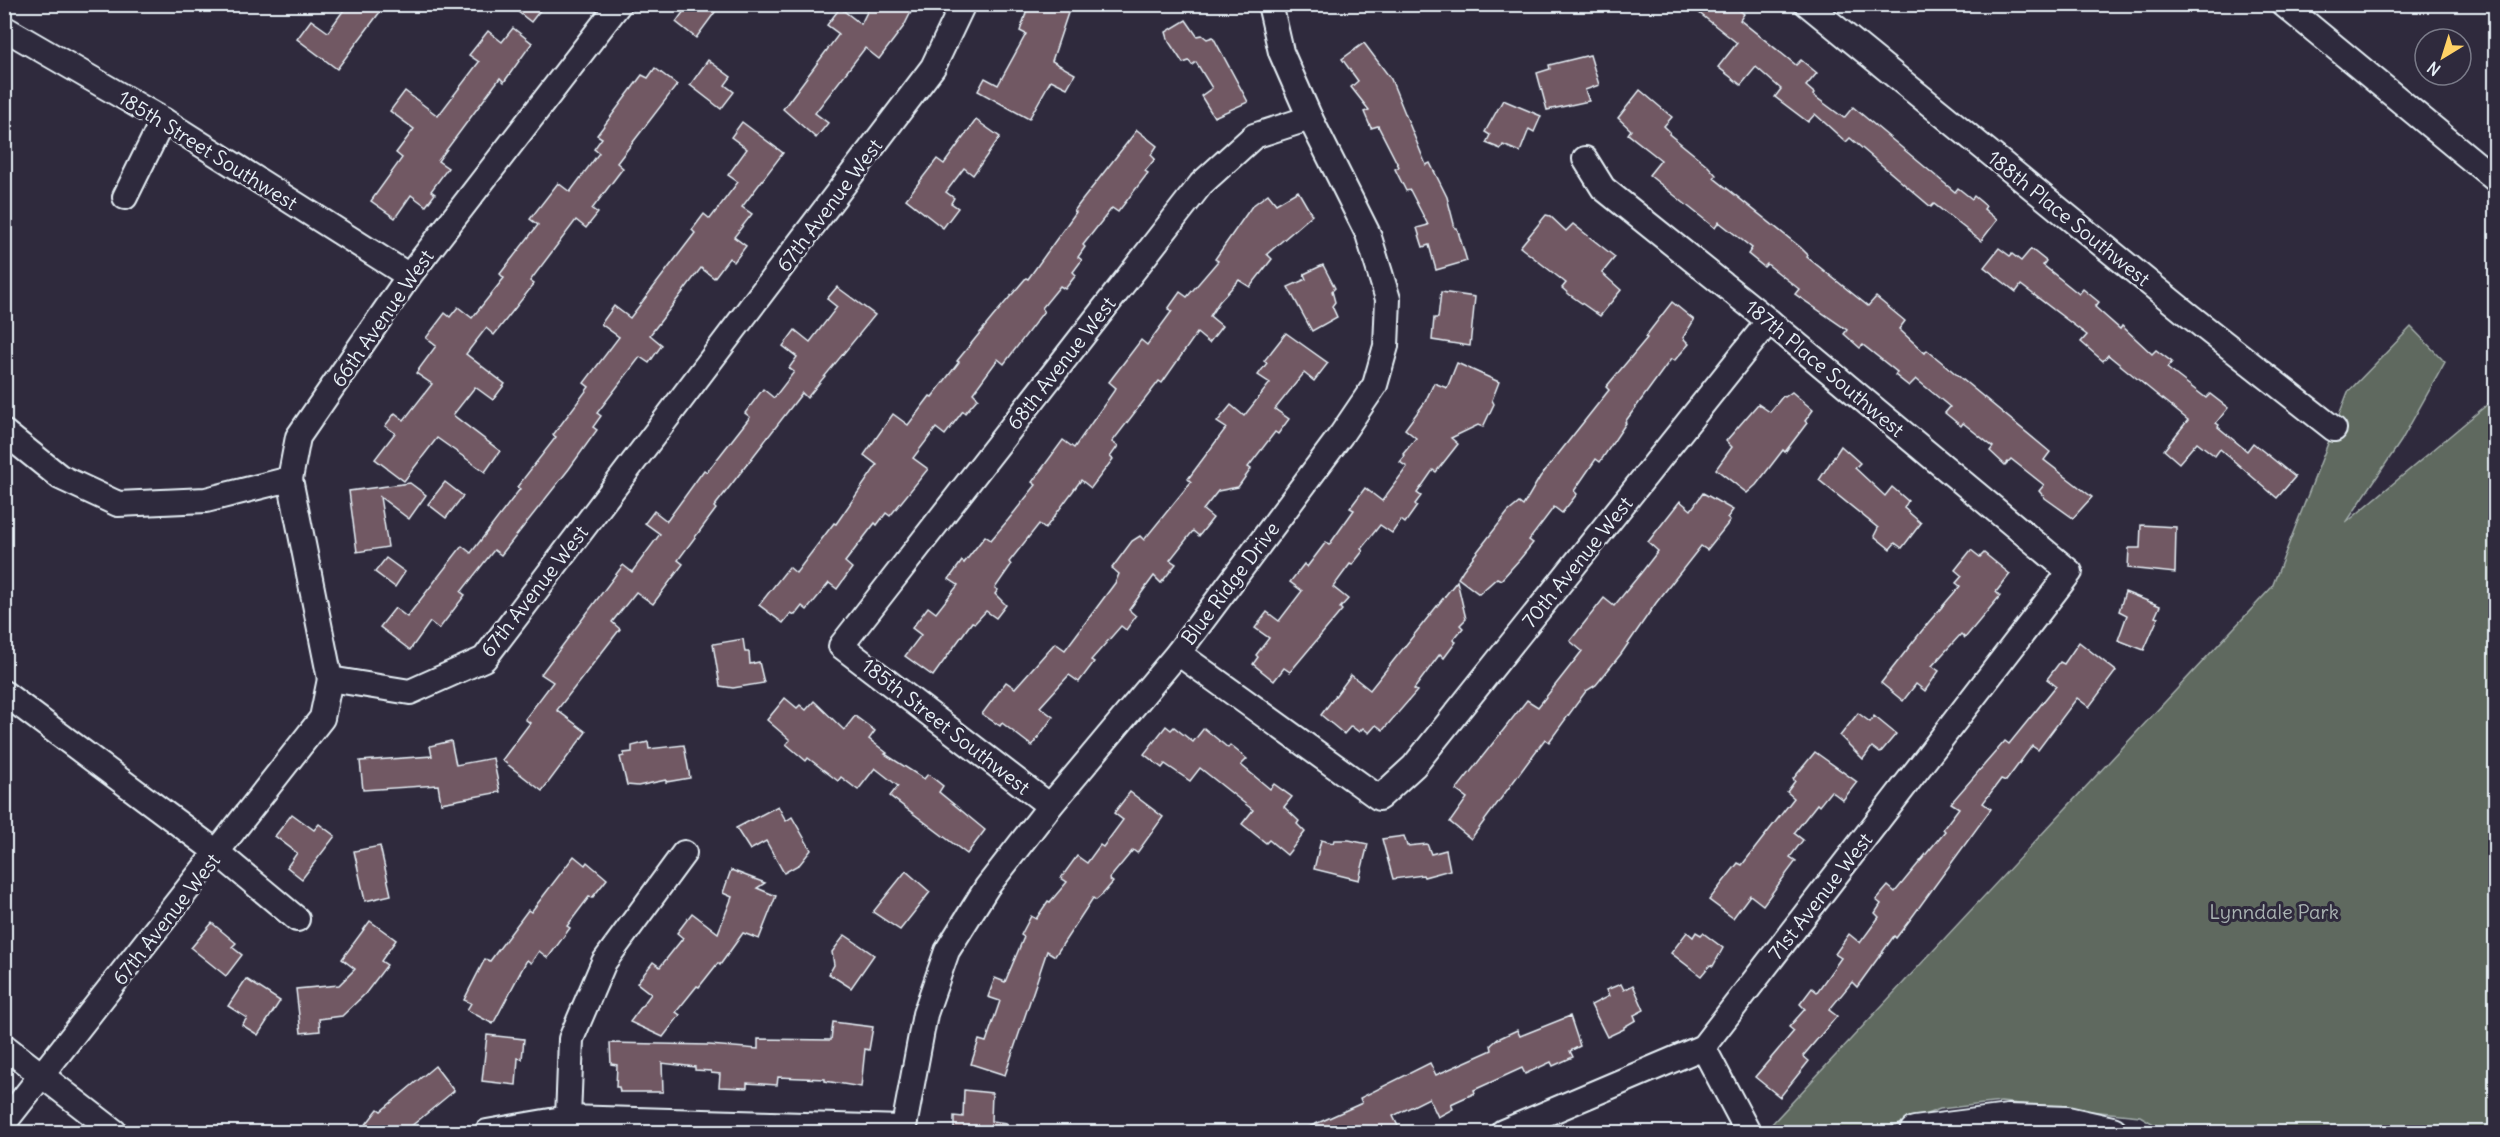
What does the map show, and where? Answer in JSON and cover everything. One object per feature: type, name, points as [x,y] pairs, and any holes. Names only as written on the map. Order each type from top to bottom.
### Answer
[{"type":"main road","points":[[1915,1132],[2008,1120],[2067,1122],[2112,1132]]},
{"type":"street","name":"66th Avenue West","points":[[330,679],[290,479],[298,437],[409,276],[619,4]]},
{"type":"street","name":"67th Avenue West","points":[[4,1123],[43,1077],[322,718],[330,679],[410,692],[484,659],[933,67],[963,4]]},
{"type":"street","name":"Blue Ridge Drive","points":[[903,1130],[925,1014],[947,951],[987,887],[1050,806],[1178,653],[1375,385],[1386,346],[1388,299],[1368,234],[1310,118],[1281,52],[1270,4]]},
{"type":"street","name":"188th Place Southwest","points":[[1807,4],[2186,313],[2334,429]]},
{"type":"street","points":[[2283,4],[2496,180]]},
{"type":"street","name":"185th Street Southwest","points":[[4,28],[163,120],[409,276]]},
{"type":"street","name":"68th Avenue West","points":[[842,646],[1201,184],[1254,136],[1310,118]]},
{"type":"street","points":[[125,197],[163,120]]},
{"type":"street","name":"187th Place Southwest","points":[[1586,159],[1603,188],[1769,321],[2070,572]]},
{"type":"street","name":"70th Avenue West","points":[[1178,653],[1379,798],[1414,766],[1769,321]]},
{"type":"street","points":[[4,432],[60,477],[118,504],[206,500],[290,479]]},
{"type":"street","name":"71st Avenue West","points":[[1503,1132],[1703,1047],[2070,572]]},
{"type":"street","name":"185th Street Southwest","points":[[842,646],[1050,806]]},
{"type":"street","points":[[4,693],[218,853],[297,919]]},
{"type":"street","points":[[568,1119],[571,1039],[599,973],[604,962],[684,853]]},
{"type":"street","points":[[4,1046],[115,1132]]},
{"type":"street","points":[[1703,1047],[1748,1132]]},
{"type":"street","points":[[487,1132],[568,1119],[903,1130]]},
{"type":"green space","name":"Lynndale Park","points":[[2411,327],[2445,362],[2401,441],[2346,523],[2495,398],[2495,1132],[2167,1132],[2140,1116],[2001,1102],[1940,1109],[1878,1132],[1772,1132],[1769,1127],[2272,587],[2348,392]]},
{"type":"building","points":[[348,4],[386,4],[337,69],[297,39],[311,20],[328,32]]},
{"type":"building","points":[[508,4],[545,4],[531,22]]},
{"type":"building","points":[[689,4],[721,4],[696,38],[676,22]]},
{"type":"building","points":[[871,4],[915,4],[904,26],[879,59],[865,48],[815,113],[828,123],[816,138],[783,109],[839,34],[827,25],[840,8],[861,24]]},
{"type":"building","points":[[1029,4],[1071,4],[1052,61],[1075,74],[1067,88],[1051,80],[1029,119],[978,91],[985,78],[998,85],[1026,34],[1020,31]]},
{"type":"building","points":[[1688,4],[1732,4],[1744,14],[1740,20],[1796,65],[1801,60],[1817,73],[1806,86],[1814,93],[1813,95],[1844,118],[1853,107],[1955,192],[1958,188],[1972,199],[1974,196],[1997,220],[1981,241],[1934,204],[1931,207],[1850,138],[1846,142],[1815,114],[1808,122],[1775,97],[1781,89],[1756,67],[1741,85],[1718,67],[1737,43]]},
{"type":"building","points":[[1186,20],[1197,36],[1202,35],[1207,39],[1213,37],[1248,102],[1214,117],[1201,96],[1212,88],[1196,62],[1192,65],[1189,61],[1183,63],[1169,42],[1166,32]]},
{"type":"building","points":[[513,28],[532,43],[504,82],[500,78],[438,161],[448,168],[431,191],[435,194],[426,206],[411,195],[395,218],[371,201],[402,158],[396,153],[414,129],[390,111],[405,91],[438,116],[479,62],[469,55],[488,31],[502,42]]},
{"type":"building","points":[[1364,43],[1391,79],[1426,165],[1430,163],[1447,197],[1467,261],[1436,270],[1429,245],[1423,247],[1417,228],[1428,225],[1410,190],[1406,191],[1395,169],[1399,167],[1378,126],[1371,128],[1364,112],[1369,110],[1351,87],[1358,81],[1342,59]]},
{"type":"building","points":[[1590,55],[1599,85],[1585,90],[1589,101],[1547,110],[1537,73],[1550,69],[1549,65]]},
{"type":"building","points":[[708,60],[731,77],[725,85],[734,92],[721,109],[690,85]]},
{"type":"building","points":[[655,68],[677,85],[617,163],[623,168],[592,209],[598,213],[586,228],[576,220],[530,281],[534,284],[494,335],[486,328],[466,354],[505,384],[493,400],[475,387],[453,415],[500,451],[485,472],[437,438],[404,481],[375,459],[395,433],[385,426],[395,413],[404,420],[432,384],[416,373],[436,346],[426,338],[445,313],[450,317],[458,307],[472,318],[504,278],[500,274],[538,225],[530,219],[558,183],[570,192],[599,153],[594,149],[602,138],[597,135],[642,75],[648,78]]},
{"type":"building","points":[[1640,90],[1672,117],[1664,126],[1670,132],[1669,134],[1707,165],[1716,175],[1714,178],[1800,247],[1808,255],[1807,257],[1868,306],[1876,297],[1905,321],[1899,329],[1925,353],[1927,350],[2050,452],[2044,460],[2092,497],[2073,518],[2045,498],[2039,491],[2044,485],[2011,459],[2005,465],[1990,451],[1993,447],[1963,423],[1961,426],[1945,413],[1950,407],[1916,379],[1909,386],[1895,375],[1897,372],[1863,345],[1860,348],[1844,334],[1847,330],[1795,294],[1799,289],[1767,264],[1764,267],[1748,254],[1752,248],[1719,222],[1715,228],[1649,175],[1661,160],[1628,134],[1631,130],[1618,118]]},
{"type":"building","points":[[1503,100],[1541,116],[1534,132],[1529,129],[1520,152],[1503,145],[1501,149],[1486,143],[1490,135],[1485,132]]},
{"type":"building","points":[[976,120],[1000,137],[973,175],[964,168],[946,192],[954,198],[951,203],[958,208],[943,228],[906,199],[937,159],[944,164]]},
{"type":"building","points":[[742,122],[783,153],[742,207],[752,214],[734,237],[746,246],[734,262],[729,258],[714,278],[701,268],[650,335],[662,345],[649,363],[640,357],[597,413],[601,416],[593,427],[597,430],[569,469],[501,555],[494,550],[461,592],[465,595],[439,629],[430,622],[410,650],[380,627],[395,608],[407,617],[462,546],[471,553],[520,489],[517,487],[556,437],[553,435],[589,387],[584,383],[619,337],[601,324],[614,306],[630,318],[695,233],[692,230],[704,214],[710,219],[738,182],[728,175],[747,149],[731,137]]},
{"type":"building","points":[[1137,130],[1157,146],[1151,155],[1155,159],[1145,171],[1148,173],[1118,212],[1112,208],[1083,245],[1085,247],[1078,257],[1082,260],[1073,272],[1076,275],[1065,289],[1060,286],[1042,308],[1044,311],[1004,364],[998,359],[973,393],[978,398],[965,413],[963,411],[945,435],[936,428],[913,458],[928,469],[890,516],[886,513],[877,525],[875,523],[845,562],[852,568],[837,589],[829,583],[807,610],[802,606],[795,615],[791,613],[783,623],[759,605],[789,567],[796,573],[834,523],[836,524],[877,465],[864,455],[893,414],[908,425],[992,318],[1026,278],[1028,279],[1076,212],[1074,211]]},
{"type":"building","points":[[1298,191],[1312,215],[1267,254],[1272,259],[1250,287],[1239,280],[1219,302],[1210,316],[1222,326],[1209,343],[1197,333],[1162,383],[1159,381],[1112,442],[1118,446],[1110,457],[1113,459],[1091,488],[1081,480],[1045,529],[1039,524],[1009,562],[1011,565],[995,588],[998,590],[995,594],[1006,605],[996,618],[986,611],[975,623],[972,622],[933,676],[905,656],[921,635],[912,628],[928,607],[936,613],[958,585],[949,579],[962,561],[964,563],[985,536],[991,540],[1008,520],[1036,485],[1032,482],[1063,440],[1074,448],[1116,388],[1109,382],[1141,340],[1147,345],[1172,311],[1168,309],[1180,292],[1187,297],[1218,261],[1215,259],[1252,206],[1268,194],[1276,204]]},
{"type":"building","points":[[1546,215],[1566,231],[1573,224],[1615,257],[1602,273],[1621,290],[1600,316],[1570,295],[1562,288],[1566,283],[1520,247]]},
{"type":"building","points":[[1999,248],[2021,261],[2031,249],[2046,261],[2043,265],[2079,294],[2083,289],[2099,302],[2095,307],[2120,329],[2122,326],[2152,354],[2156,350],[2172,362],[2167,368],[2206,398],[2210,394],[2228,408],[2216,423],[2218,427],[2247,451],[2253,443],[2295,477],[2277,498],[2220,449],[2215,456],[2197,442],[2179,463],[2164,450],[2188,420],[2108,355],[2103,361],[2081,342],[2087,335],[2021,285],[2016,292],[1984,267]]},
{"type":"building","points":[[1323,265],[1335,288],[1332,291],[1335,302],[1332,306],[1337,317],[1312,331],[1288,287],[1306,279],[1304,274]]},
{"type":"building","points":[[837,287],[875,315],[807,398],[802,393],[714,507],[716,509],[678,560],[683,564],[653,604],[636,592],[612,622],[620,629],[557,710],[586,732],[542,791],[502,760],[530,723],[525,719],[553,682],[541,674],[623,565],[632,572],[660,534],[645,523],[654,511],[667,521],[704,470],[707,472],[750,417],[745,413],[763,389],[774,398],[794,372],[789,368],[797,357],[783,346],[795,330],[810,342],[837,307],[827,299]]},
{"type":"building","points":[[1441,292],[1475,297],[1470,346],[1432,340],[1434,318],[1438,318]]},
{"type":"building","points":[[1672,302],[1694,320],[1683,338],[1689,344],[1674,361],[1671,359],[1625,422],[1600,462],[1596,459],[1574,491],[1577,494],[1562,513],[1554,507],[1529,540],[1533,543],[1520,559],[1501,580],[1497,578],[1479,594],[1458,578],[1463,570],[1508,512],[1519,503],[1523,506],[1540,477],[1609,390],[1606,387],[1647,338],[1645,337]]},
{"type":"building","points":[[1286,333],[1328,363],[1314,381],[1304,373],[1275,409],[1289,419],[1278,434],[1275,432],[1248,467],[1251,469],[1238,487],[1218,491],[1203,510],[1213,518],[1199,536],[1193,531],[1170,560],[1176,564],[1161,583],[1154,576],[1129,610],[1136,616],[1126,630],[1121,626],[1091,660],[1094,662],[1079,682],[1069,675],[1040,707],[1053,717],[1032,746],[1002,723],[1000,726],[982,714],[1006,682],[1015,688],[1055,643],[1065,650],[1115,583],[1119,574],[1112,568],[1132,541],[1140,536],[1144,540],[1191,482],[1188,479],[1226,428],[1217,422],[1231,405],[1244,416],[1270,383],[1258,375],[1267,363],[1264,361]]},
{"type":"building","points":[[1457,363],[1499,382],[1492,400],[1494,404],[1483,427],[1478,425],[1451,438],[1458,444],[1436,472],[1433,470],[1417,493],[1421,496],[1415,504],[1417,506],[1405,523],[1401,520],[1392,533],[1380,525],[1361,549],[1363,551],[1333,587],[1348,599],[1340,608],[1342,610],[1290,672],[1284,668],[1274,681],[1253,664],[1258,657],[1256,655],[1269,638],[1255,628],[1267,612],[1279,621],[1302,591],[1290,582],[1304,564],[1307,567],[1326,542],[1329,545],[1354,510],[1350,508],[1365,488],[1382,501],[1407,467],[1400,462],[1405,456],[1403,454],[1416,438],[1405,429],[1425,402],[1434,383],[1447,388]]},
{"type":"building","points":[[1792,392],[1813,410],[1805,421],[1807,423],[1785,452],[1783,450],[1747,493],[1716,469],[1732,447],[1726,441],[1758,404],[1770,412],[1783,396]]},
{"type":"building","points":[[1841,446],[1860,463],[1855,468],[1885,496],[1892,487],[1908,501],[1904,508],[1921,523],[1902,548],[1895,543],[1890,549],[1874,536],[1878,528],[1819,480]]},
{"type":"building","points":[[445,482],[463,496],[446,518],[428,504]]},
{"type":"building","points":[[410,483],[426,495],[409,519],[380,497],[388,547],[357,552],[349,491]]},
{"type":"building","points":[[1703,493],[1733,510],[1727,518],[1730,521],[1707,550],[1701,546],[1656,603],[1621,654],[1596,685],[1586,691],[1549,742],[1545,739],[1471,839],[1450,822],[1467,798],[1456,790],[1527,700],[1538,707],[1582,651],[1570,641],[1604,598],[1614,606],[1641,573],[1658,551],[1648,542],[1680,501],[1691,510]]},
{"type":"building","points":[[2141,525],[2176,527],[2175,573],[2128,568],[2129,548],[2140,548]]},
{"type":"building","points":[[1971,550],[1980,557],[1984,553],[2010,574],[1996,592],[2000,596],[1965,638],[1961,634],[1932,666],[1939,671],[1925,691],[1916,684],[1903,701],[1881,683],[1960,586],[1956,583],[1962,576],[1955,570]]},
{"type":"building","points":[[386,558],[405,572],[395,587],[375,572]]},
{"type":"building","points":[[1457,581],[1466,619],[1460,625],[1463,628],[1453,640],[1456,642],[1444,658],[1440,654],[1414,689],[1417,691],[1383,730],[1376,725],[1369,733],[1363,728],[1359,732],[1351,726],[1344,734],[1321,715],[1351,675],[1370,690]]},
{"type":"building","points":[[2125,592],[2160,606],[2155,617],[2158,618],[2144,650],[2118,640],[2127,615],[2119,611]]},
{"type":"building","points":[[743,639],[745,652],[749,652],[750,664],[759,662],[764,683],[733,688],[720,686],[713,644]]},
{"type":"building","points":[[2079,642],[2116,671],[2089,707],[2077,698],[2038,750],[2032,746],[2006,781],[2001,779],[1983,803],[1991,809],[1912,917],[1896,938],[1894,936],[1857,987],[1852,982],[1829,1010],[1837,1016],[1803,1056],[1809,1061],[1780,1097],[1755,1077],[1794,1031],[1789,1027],[1805,1009],[1800,1004],[1812,988],[1817,992],[1841,958],[1835,954],[1849,934],[1860,943],[1879,917],[1875,913],[1881,904],[1876,900],[1888,886],[1895,892],[1945,831],[1943,829],[1959,808],[1951,803],[2005,741],[2009,744],[2056,686],[2047,679],[2060,662],[2064,664]]},
{"type":"building","points":[[785,698],[797,708],[800,705],[806,710],[814,701],[844,730],[855,716],[875,731],[869,739],[887,753],[885,754],[924,779],[928,774],[943,786],[939,792],[985,830],[967,854],[890,796],[898,786],[875,768],[858,790],[841,777],[838,781],[808,758],[806,761],[786,744],[790,740],[767,720]]},
{"type":"building","points":[[1858,713],[1870,722],[1874,716],[1896,734],[1880,753],[1872,747],[1863,759],[1840,736]]},
{"type":"building","points":[[1166,726],[1171,730],[1174,727],[1193,742],[1204,728],[1228,748],[1230,745],[1247,759],[1241,765],[1270,789],[1274,784],[1292,797],[1284,807],[1299,821],[1297,824],[1305,832],[1287,855],[1269,840],[1266,843],[1242,824],[1253,810],[1200,768],[1190,781],[1165,764],[1162,768],[1144,754]]},
{"type":"building","points":[[451,741],[456,765],[493,758],[500,792],[441,803],[438,785],[363,790],[360,761],[432,756],[430,746]]},
{"type":"building","points":[[648,742],[649,749],[684,745],[690,778],[638,786],[627,785],[620,757],[624,756],[624,753],[632,752],[632,746]]},
{"type":"building","points":[[1815,752],[1857,782],[1843,800],[1831,791],[1819,806],[1817,804],[1794,833],[1803,840],[1790,857],[1796,861],[1763,905],[1750,895],[1733,918],[1709,900],[1738,863],[1742,865],[1794,798],[1787,792],[1795,781],[1793,779]]},
{"type":"building","points":[[1130,792],[1163,817],[1137,853],[1133,850],[1109,879],[1113,882],[1102,895],[1096,900],[1093,898],[1055,956],[1047,951],[1005,1075],[971,1064],[979,1040],[986,1042],[1000,1001],[988,997],[995,978],[1005,982],[1024,937],[1021,935],[1031,916],[1036,919],[1048,901],[1050,902],[1067,882],[1061,878],[1077,856],[1087,863],[1100,845],[1103,847],[1123,820],[1114,813]]},
{"type":"building","points":[[778,806],[786,821],[792,817],[811,850],[800,864],[784,873],[766,841],[750,850],[736,828]]},
{"type":"building","points":[[292,814],[314,830],[319,824],[335,836],[302,879],[287,867],[297,853],[275,836]]},
{"type":"building","points":[[1404,836],[1407,846],[1427,844],[1431,854],[1446,850],[1450,870],[1424,877],[1423,875],[1393,879],[1382,839]]},
{"type":"building","points":[[1321,840],[1333,843],[1334,840],[1349,840],[1368,844],[1359,880],[1314,869]]},
{"type":"building","points":[[380,846],[391,895],[365,901],[354,851]]},
{"type":"building","points":[[574,856],[585,865],[587,862],[607,879],[592,898],[589,897],[567,926],[570,928],[548,958],[539,951],[531,963],[527,960],[493,1024],[467,1010],[471,1003],[464,1000],[485,959],[490,961],[528,910],[531,912]]},
{"type":"building","points":[[731,870],[765,883],[757,888],[776,896],[759,939],[743,933],[720,965],[718,963],[676,1012],[680,1015],[663,1037],[630,1022],[651,994],[637,983],[653,962],[660,967],[683,938],[677,933],[692,913],[718,933],[732,897],[723,893]]},
{"type":"building","points":[[906,871],[930,892],[900,930],[873,912]]},
{"type":"building","points":[[370,921],[396,940],[381,961],[387,965],[365,994],[342,1016],[319,1019],[320,1031],[301,1033],[296,989],[339,985],[355,969],[342,959]]},
{"type":"building","points":[[212,923],[236,943],[232,947],[242,955],[226,976],[191,948]]},
{"type":"building","points":[[1687,932],[1693,937],[1696,932],[1701,935],[1703,933],[1723,948],[1713,966],[1710,965],[1701,976],[1671,953]]},
{"type":"building","points":[[845,935],[874,955],[851,988],[829,974],[834,965],[832,952]]},
{"type":"building","points":[[246,979],[280,1001],[258,1035],[242,1025],[247,1018],[228,1006]]},
{"type":"building","points":[[1621,984],[1624,990],[1633,985],[1644,1010],[1634,1015],[1636,1020],[1624,1029],[1607,1037],[1591,1005],[1609,996],[1606,990]]},
{"type":"building","points":[[1570,1016],[1580,1046],[1570,1051],[1573,1057],[1553,1066],[1551,1062],[1525,1074],[1522,1068],[1474,1090],[1475,1093],[1451,1104],[1453,1109],[1438,1117],[1429,1098],[1393,1116],[1401,1132],[1298,1132],[1362,1103],[1360,1098],[1430,1063],[1436,1075],[1492,1050],[1491,1045],[1498,1039],[1517,1030],[1520,1036]]},
{"type":"building","points":[[833,1022],[873,1027],[869,1050],[865,1049],[861,1087],[825,1081],[825,1079],[778,1077],[777,1085],[747,1083],[747,1088],[719,1087],[720,1074],[695,1070],[695,1067],[662,1063],[663,1092],[620,1092],[619,1087],[616,1087],[617,1065],[611,1064],[610,1043],[709,1045],[758,1049],[758,1039],[831,1040]]},
{"type":"building","points":[[487,1035],[524,1039],[522,1059],[518,1058],[516,1085],[482,1081]]},
{"type":"building","points":[[435,1066],[454,1091],[404,1132],[360,1132],[378,1109],[381,1111]]},
{"type":"building","points":[[964,1090],[992,1093],[991,1121],[1006,1123],[1005,1132],[954,1132],[954,1116],[963,1117]]}]
